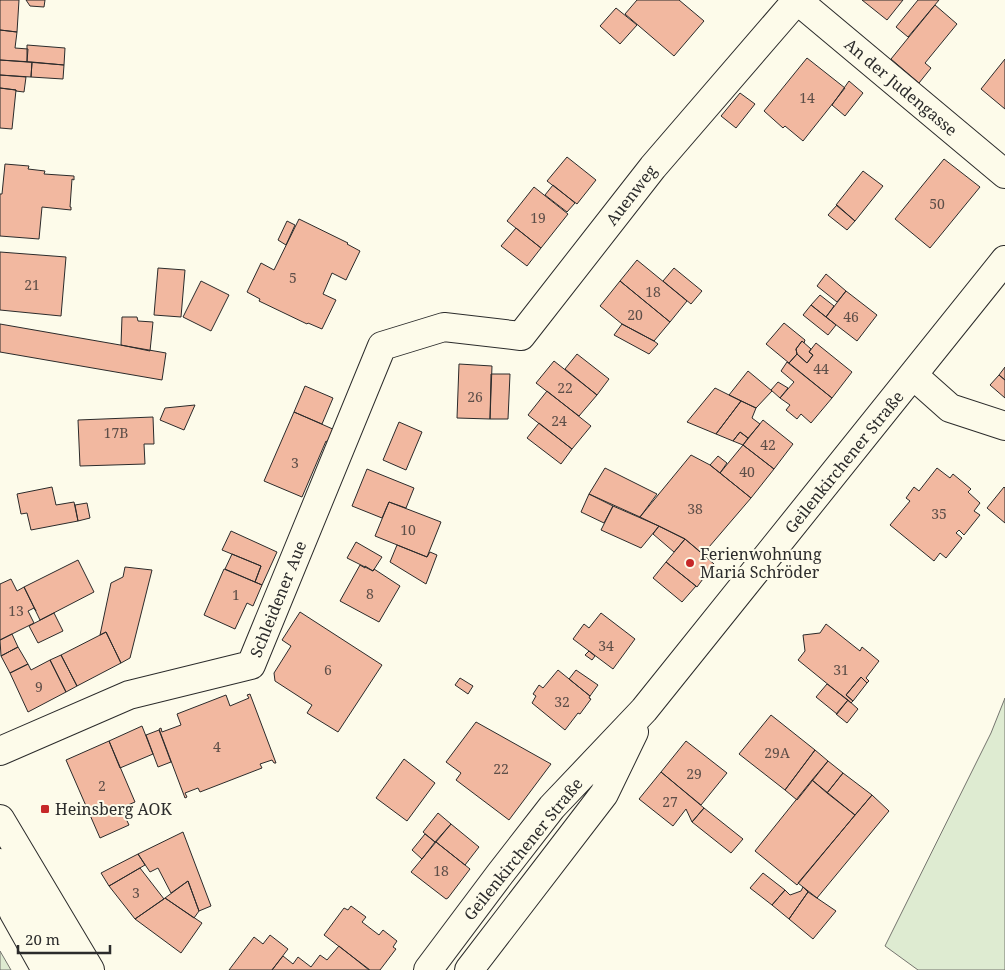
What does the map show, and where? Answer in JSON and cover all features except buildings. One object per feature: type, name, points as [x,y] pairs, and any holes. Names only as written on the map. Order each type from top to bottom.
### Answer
[{"type":"street","name":"An der Judengasse","points":[[797,0],[1005,174]]},
{"type":"street","name":"Auenweg","points":[[444,327],[521,336],[653,168],[797,0]]},
{"type":"street","name":"Geilenkirchener Straße","points":[[428,970],[552,808],[644,710],[914,376],[1005,260]]},
{"type":"street","name":"Schleidener Aue","points":[[0,751],[129,696],[250,665],[382,346],[444,327]]},
{"type":"street","points":[[914,376],[950,408],[1005,426]]},
{"type":"street","name":"Geilenkirchener Straße","points":[[469,970],[604,794],[644,710]]},
{"type":"street","points":[[0,819],[90,970]]},
{"type":"street","points":[[0,863],[27,903],[65,970]]},
{"type":"street","points":[[0,882],[46,970]]},
{"type":"green space","points":[[1005,698],[1005,970],[918,970],[885,946],[991,733]]},
{"type":"green space","points":[[0,951],[11,970],[0,970]]},
{"type":"place","name":"Ferienwohnung Maria Schröder","points":[[690,563]]},
{"type":"place","name":"Heinsberg AOK","points":[[45,809]]}]
